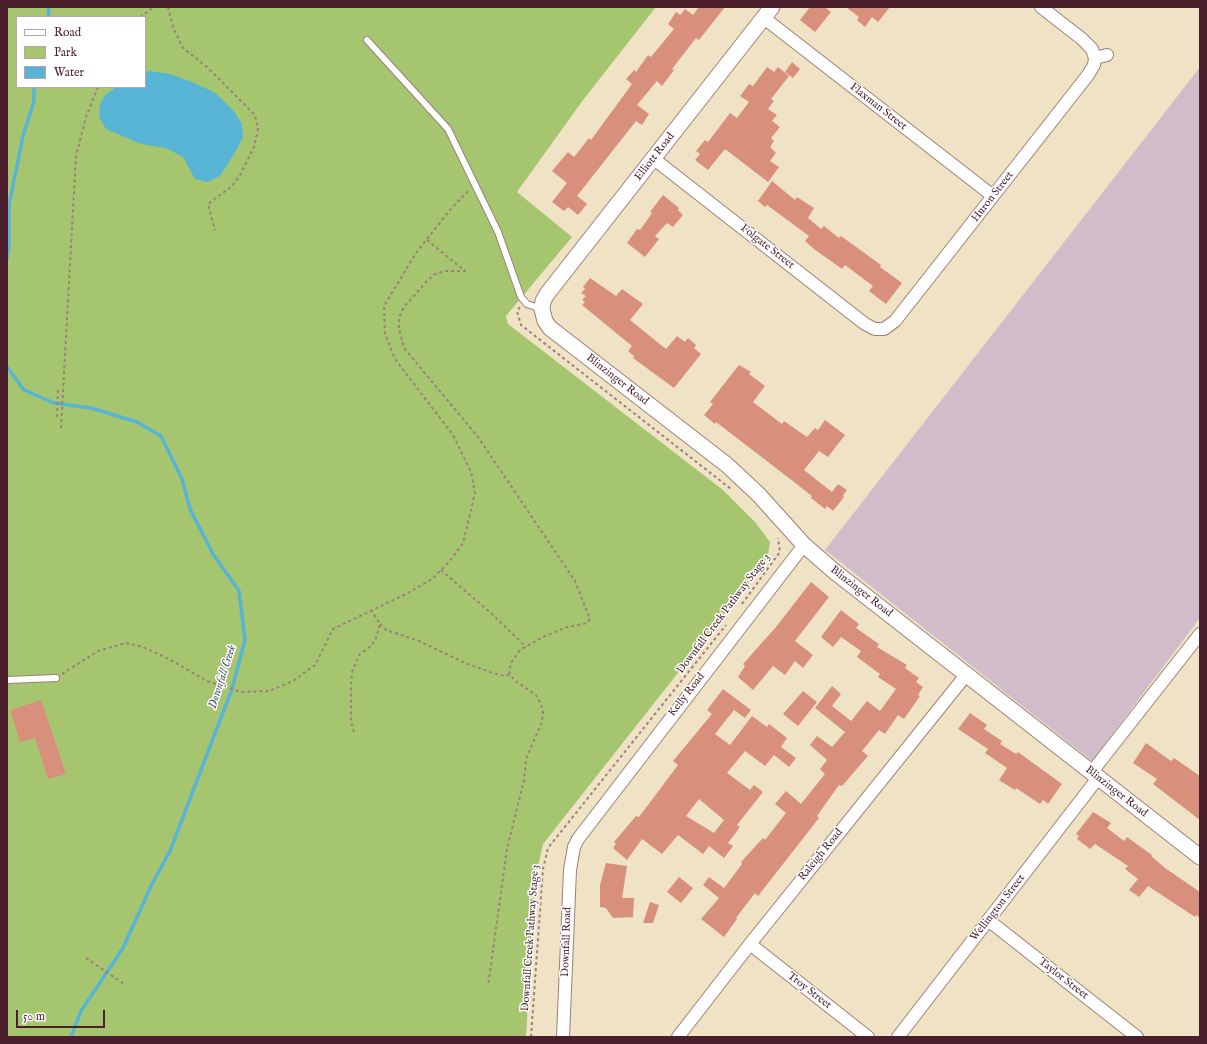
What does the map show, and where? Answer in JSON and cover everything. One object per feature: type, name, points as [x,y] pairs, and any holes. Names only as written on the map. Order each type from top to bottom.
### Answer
[{"type":"street","points":[[1041,7],[1082,39],[1092,49],[1095,58],[1107,55]]},
{"type":"street","name":"Elliott Road","points":[[542,309],[543,301],[547,294],[768,12]]},
{"type":"street","name":"Flaxman Street","points":[[768,12],[993,196]]},
{"type":"street","name":"Huron Street","points":[[882,329],[895,321],[1088,75],[1094,65],[1095,58]]},
{"type":"street","name":"Folgate Street","points":[[654,159],[865,324],[875,329],[882,329]]},
{"type":"street","name":"Blinzinger Road","points":[[542,309],[545,321],[550,328],[727,465],[759,495],[804,545],[835,572],[1200,857]]},
{"type":"street","name":"Kelly Road","points":[[574,848],[583,829],[804,545]]},
{"type":"street","name":"Wellington Street","points":[[898,1037],[988,920],[1200,634]]},
{"type":"street","name":"Raleigh Road","points":[[678,1037],[750,944],[966,675]]},
{"type":"street","name":"Downfall Road","points":[[563,1037],[570,870],[574,848]]},
{"type":"street","name":"Taylor Street","points":[[988,920],[1138,1037]]},
{"type":"street","name":"Troy Street","points":[[750,944],[868,1037]]},
{"type":"lane","points":[[367,40],[448,129],[476,183],[498,232],[524,301],[542,309]]},
{"type":"lane","points":[[7,680],[56,678]]},
{"type":"path","points":[[141,16],[154,7]]},
{"type":"path","points":[[168,7],[173,27],[183,48],[207,68],[256,115],[258,129],[254,147],[240,175],[232,186],[208,204],[215,230]]},
{"type":"path","points":[[61,428],[76,156],[86,117],[98,88]]},
{"type":"path","points":[[56,678],[98,651],[126,643],[143,647],[169,659],[207,681],[241,692],[269,691],[293,682],[315,665],[333,629],[432,579],[449,562],[463,542],[475,493],[471,472],[453,435],[395,359],[385,334],[384,306],[416,253],[450,210],[476,183]]},
{"type":"path","points":[[427,240],[465,271],[446,271],[435,274],[404,308],[400,317],[399,329],[404,348],[478,437],[574,581],[590,619],[587,623],[564,628],[520,650],[511,663],[511,674],[514,680],[536,695],[541,704],[543,713],[542,722],[526,759],[524,780],[507,849],[488,986]]},
{"type":"path","points":[[524,301],[517,310],[521,325],[734,491]]},
{"type":"path","points":[[57,417],[58,389]]},
{"type":"path","name":"Downfall Creek Pathway Stage 3","points":[[740,607],[780,552],[780,542],[776,535]]},
{"type":"path","points":[[441,570],[492,614],[526,647]]},
{"type":"path","points":[[371,610],[386,630],[419,641],[465,663],[493,673],[506,676],[511,674]]},
{"type":"path","name":"Downfall Creek Pathway Stage 3","points":[[532,1037],[542,869],[548,848],[730,619]]},
{"type":"path","points":[[354,732],[352,722],[352,672],[359,655],[372,646],[380,624]]},
{"type":"path","points":[[86,958],[124,984]]},
{"type":"shaded area","points":[[1200,67],[1200,618],[1092,761],[825,550]]},
{"type":"green space","points":[[7,7],[656,7],[583,100],[517,192],[572,237],[506,316],[508,324],[723,490],[755,522],[770,542],[767,560],[543,844],[535,880],[526,1037],[7,1037]]},
{"type":"water","points":[[149,71],[170,74],[192,82],[214,92],[233,110],[242,124],[243,137],[220,176],[207,182],[195,179],[183,157],[166,148],[141,144],[106,129],[99,117],[100,105],[104,96],[115,88],[146,88],[146,72]]},
{"type":"building","points":[[699,7],[725,7],[699,40],[696,38],[672,69],[674,70],[662,86],[657,81],[637,105],[649,114],[642,125],[636,121],[577,196],[587,204],[578,215],[568,207],[564,211],[552,202],[567,183],[552,171],[568,152],[574,157],[589,138],[591,140],[632,84],[626,79],[634,70],[636,72],[648,55],[651,57],[674,29],[668,24],[676,12],[680,15],[685,9],[693,15]]},
{"type":"building","points":[[810,7],[825,7],[831,12],[815,32],[800,20]]},
{"type":"building","points":[[846,7],[890,7],[878,22],[872,17],[865,27],[857,20],[859,17]]},
{"type":"building","points":[[792,62],[800,69],[793,78],[785,72]]},
{"type":"building","points":[[767,67],[774,72],[778,67],[789,76],[771,99],[774,101],[768,109],[777,115],[772,121],[780,127],[771,138],[774,141],[770,147],[776,153],[770,161],[779,167],[768,182],[725,149],[708,170],[695,160],[700,154],[696,151],[705,140],[708,142],[730,113],[737,118],[749,102],[740,96],[749,84],[753,86]]},
{"type":"building","points":[[772,181],[795,200],[797,197],[814,208],[808,218],[821,229],[824,226],[839,238],[841,236],[881,265],[880,267],[902,283],[886,304],[869,291],[873,286],[845,265],[842,269],[814,249],[805,241],[809,236],[767,205],[765,207],[758,201]]},
{"type":"building","points":[[663,195],[679,208],[678,210],[683,215],[673,227],[667,223],[655,236],[659,239],[645,257],[627,243],[637,229],[640,230],[652,213],[650,212]]},
{"type":"building","points":[[590,278],[616,296],[622,289],[643,304],[630,320],[666,349],[677,336],[685,342],[688,338],[696,345],[694,348],[701,354],[674,388],[633,358],[634,356],[628,351],[632,346],[582,305],[585,302],[582,300],[586,296],[581,293],[585,289],[583,287]]},
{"type":"building","points":[[739,365],[751,372],[749,374],[765,386],[753,402],[782,424],[784,421],[807,437],[815,428],[818,430],[825,420],[845,435],[828,457],[819,451],[804,470],[832,492],[838,484],[847,490],[843,495],[844,497],[833,511],[827,506],[825,509],[811,498],[812,496],[785,475],[716,422],[715,424],[704,415],[713,404],[710,402]]},
{"type":"building","points":[[811,582],[829,597],[795,641],[813,655],[803,668],[795,661],[785,675],[773,666],[753,690],[738,677],[745,666],[743,664],[776,627]]},
{"type":"building","points":[[841,610],[859,624],[856,628],[879,644],[877,647],[907,665],[905,668],[919,678],[916,682],[923,687],[918,695],[920,696],[904,719],[898,715],[885,734],[879,730],[862,751],[868,756],[842,786],[839,785],[817,816],[819,818],[758,896],[755,893],[724,937],[701,919],[719,898],[703,885],[709,877],[724,888],[742,864],[741,862],[763,838],[765,840],[786,813],[775,804],[786,791],[801,804],[825,774],[820,769],[827,760],[810,745],[817,736],[832,747],[845,732],[815,708],[832,686],[841,694],[832,706],[851,721],[867,701],[880,711],[896,689],[878,677],[880,674],[857,657],[861,651],[841,637],[833,647],[821,637]]},
{"type":"building","points":[[723,689],[751,710],[745,718],[734,710],[715,734],[730,745],[752,716],[767,727],[769,724],[787,738],[781,747],[796,758],[789,767],[774,755],[765,766],[745,751],[727,773],[750,790],[754,785],[763,792],[737,825],[740,827],[728,843],[733,846],[724,858],[709,846],[703,854],[678,835],[662,854],[642,839],[627,860],[613,848],[616,844],[614,842],[636,816],[639,817],[678,765],[673,761],[712,714],[707,710]],"holes":[[[699,799],[724,820],[714,833],[686,816]]]},
{"type":"building","points":[[803,691],[817,702],[798,726],[783,714]]},
{"type":"building","points":[[41,700],[66,774],[48,779],[35,738],[20,742],[10,710]]},
{"type":"building","points":[[970,713],[987,725],[984,729],[1002,741],[1000,744],[1016,754],[1018,752],[1062,784],[1048,804],[1043,800],[1040,804],[1016,788],[1015,790],[999,780],[1007,768],[985,753],[988,749],[958,729]]},
{"type":"building","points":[[1146,743],[1171,761],[1174,758],[1200,776],[1200,820],[1153,784],[1157,779],[1133,763]]},
{"type":"building","points":[[1093,812],[1111,823],[1107,828],[1124,841],[1127,837],[1152,855],[1151,856],[1165,868],[1200,892],[1200,918],[1196,915],[1195,917],[1148,886],[1139,897],[1129,890],[1138,879],[1125,869],[1128,866],[1095,844],[1090,849],[1077,839],[1079,836],[1076,834]]},
{"type":"building","points":[[606,863],[627,866],[622,898],[634,898],[633,917],[613,918],[606,908],[600,907],[600,885]]},
{"type":"building","points":[[679,877],[693,888],[681,903],[667,892]]},
{"type":"building","points":[[650,902],[659,905],[653,923],[643,923]]},
{"type":"waterway","name":"Downfall Creek","points":[[48,16],[49,7]]},
{"type":"waterway","name":"Downfall Creek","points":[[7,259],[9,248],[9,205],[23,136],[34,101],[34,88]]},
{"type":"waterway","name":"Downfall Creek","points":[[7,367],[24,390],[54,403],[91,408],[137,422],[161,436],[182,479],[190,509],[213,554],[239,591],[245,640],[232,689],[170,851],[152,884],[123,948],[81,1011],[71,1037]]}]
